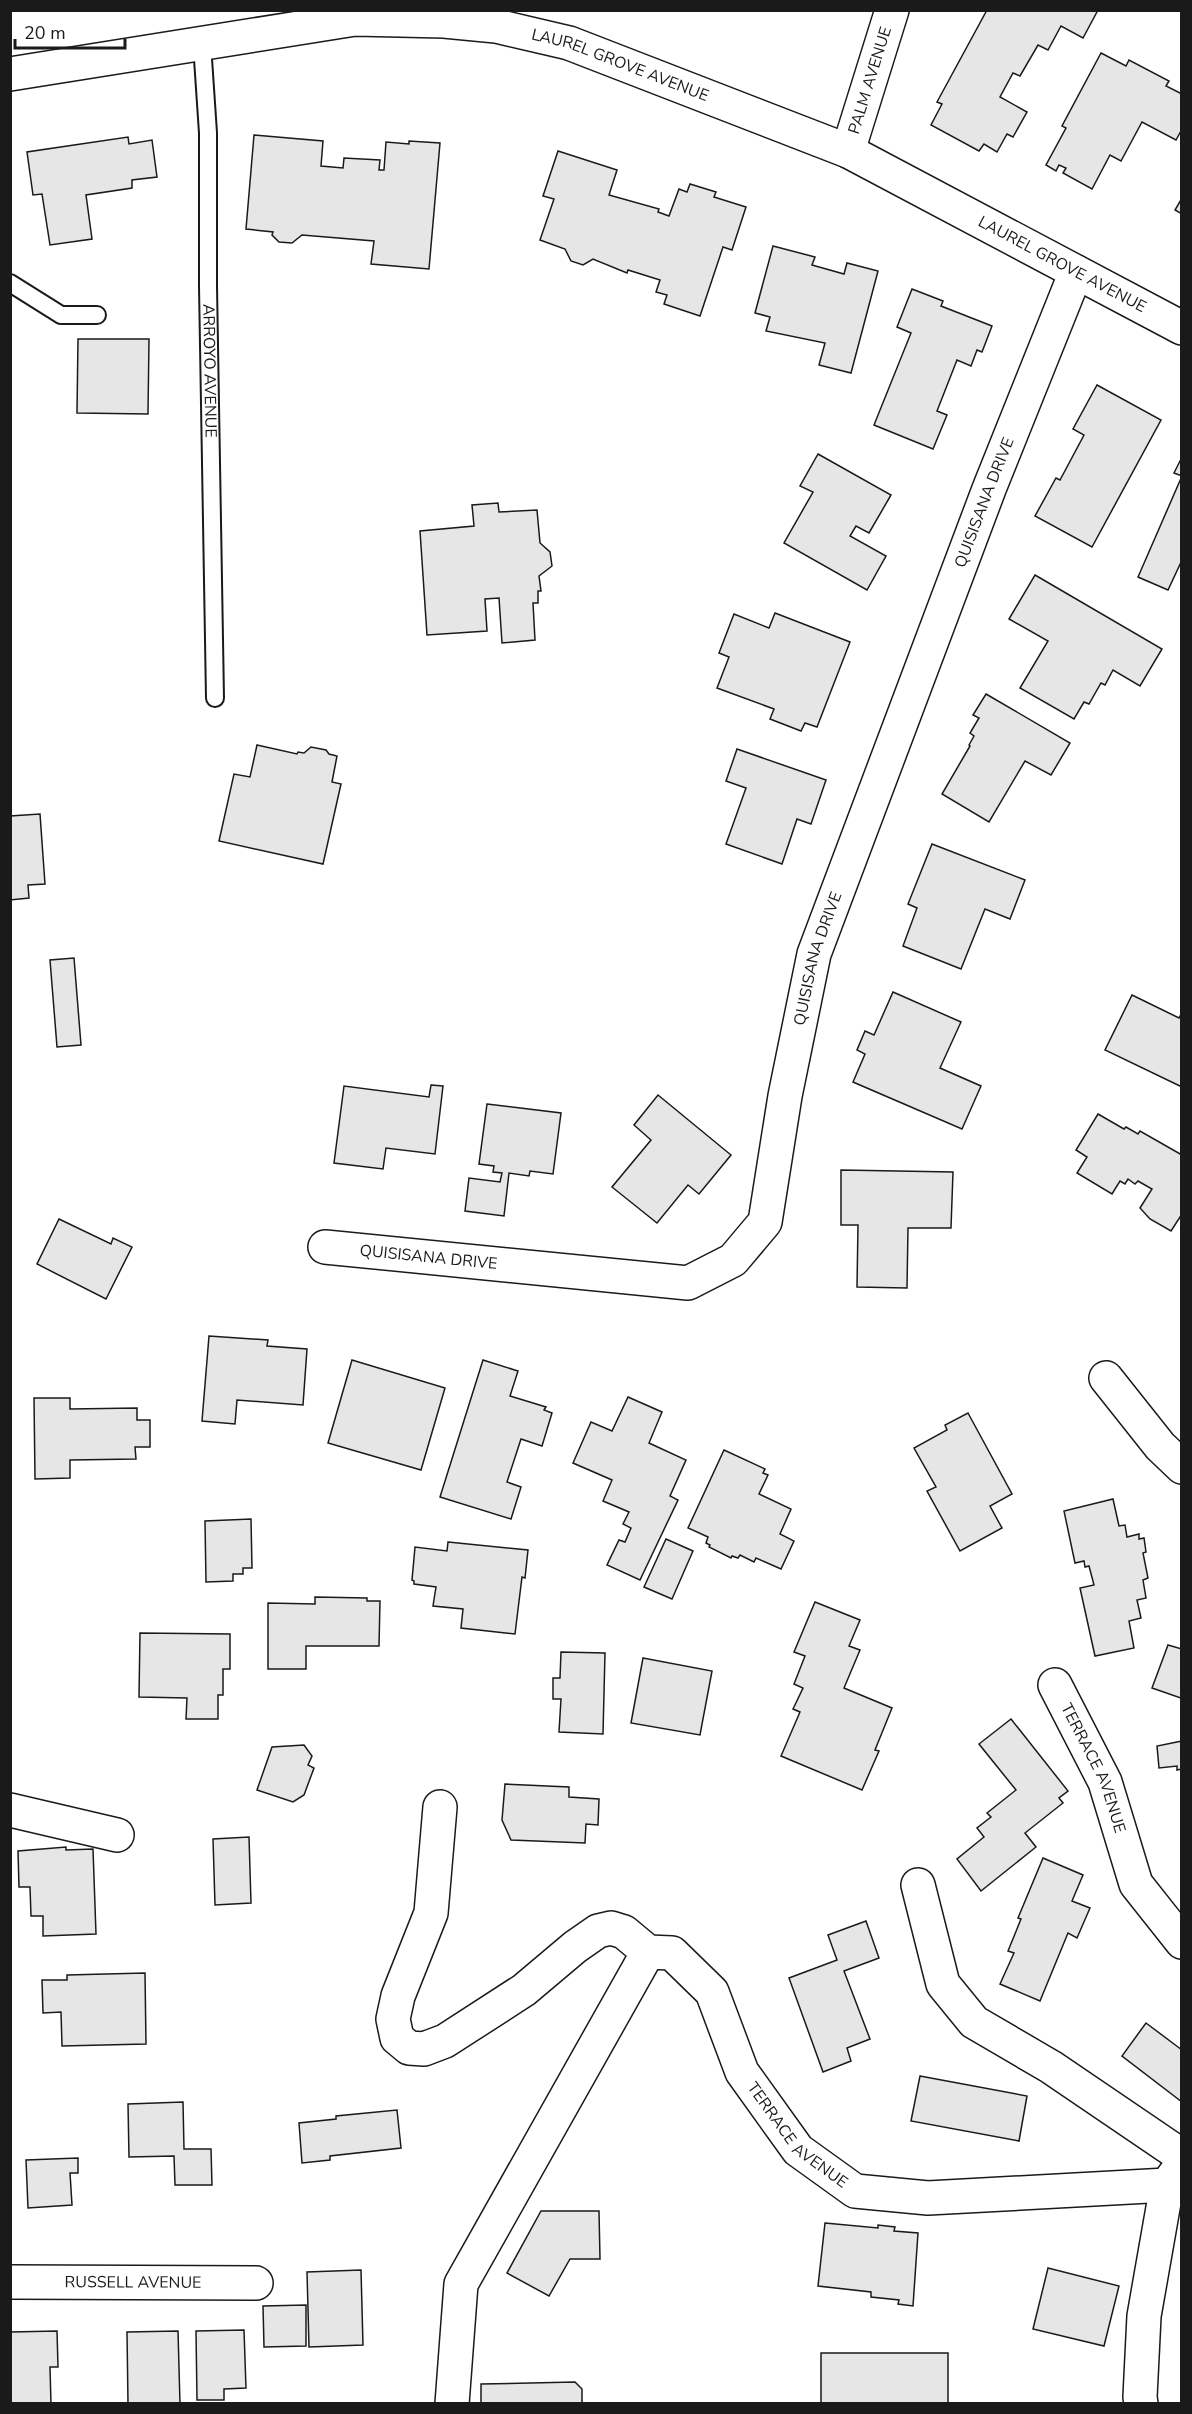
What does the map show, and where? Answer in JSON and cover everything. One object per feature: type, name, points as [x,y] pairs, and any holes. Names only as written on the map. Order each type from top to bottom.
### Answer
[{"type":"street","name":"PALM AVENUE","points":[[848,151],[892,10]]},
{"type":"street","name":"LAUREL GROVE AVENUE","points":[[10,74],[355,19],[444,21],[496,26],[569,43],[848,151],[1182,328]]},
{"type":"street","name":"QUISISANA DRIVE","points":[[325,1247],[688,1283],[733,1260],[765,1222],[785,1096],[814,954],[989,489],[1076,272]]},
{"type":"street","points":[[1106,1378],[1160,1446],[1182,1467]]},
{"type":"street","name":"TERRACE AVENUE","points":[[1055,1685],[1105,1782],[1136,1884],[1182,1942]]},
{"type":"street","name":"TERRACE AVENUE","points":[[440,1807],[430,1913],[398,1996],[393,2019],[397,2038],[409,2048],[424,2049],[445,2041],[524,1990],[575,1947],[598,1931],[611,1928],[624,1932],[648,1952],[672,1953],[712,1992],[742,2072],[798,2150],[855,2191],[928,2198],[1174,2175],[1144,2316],[1141,2403]]},
{"type":"street","points":[[10,1810],[117,1835]]},
{"type":"street","points":[[918,1885],[943,1984],[974,2022],[1051,2067],[1182,2156]]},
{"type":"street","points":[[452,2403],[461,2284],[648,1952]]},
{"type":"street","name":"RUSSELL AVENUE","points":[[10,2282],[256,2283]]},
{"type":"lane","name":"ARROYO AVENUE","points":[[201,44],[208,133],[208,286],[215,698]]},
{"type":"lane","points":[[10,283],[62,315],[97,315]]},
{"type":"building","points":[[987,10],[1098,10],[1083,38],[1061,26],[1048,50],[1038,45],[1020,76],[1013,73],[1000,97],[1027,112],[1013,137],[1007,134],[997,152],[984,144],[979,151],[931,125],[942,104],[937,102]]},
{"type":"building","points":[[1101,53],[1126,66],[1129,60],[1169,81],[1166,86],[1182,94],[1182,129],[1176,140],[1142,122],[1121,161],[1110,155],[1092,189],[1063,173],[1066,168],[1059,165],[1056,171],[1046,165],[1066,128],[1062,126]]},
{"type":"building","points":[[254,135],[323,141],[321,166],[343,168],[344,158],[380,160],[379,170],[384,170],[386,142],[440,143],[429,269],[371,264],[374,241],[302,235],[292,243],[279,242],[272,235],[273,232],[246,229]]},
{"type":"building","points":[[128,137],[129,144],[152,140],[157,177],[132,180],[132,188],[86,195],[92,239],[50,245],[42,194],[33,195],[27,152]]},
{"type":"building","points":[[558,151],[617,170],[609,195],[659,209],[658,212],[669,216],[679,189],[687,192],[690,184],[716,192],[714,197],[746,207],[732,250],[723,247],[700,316],[664,304],[667,295],[656,292],[660,280],[628,270],[627,273],[593,259],[583,265],[571,261],[565,249],[540,240],[554,199],[543,196]]},
{"type":"building","points":[[1182,198],[1182,214],[1175,210]]},
{"type":"building","points":[[773,246],[815,257],[812,265],[844,274],[847,263],[878,271],[851,373],[819,365],[825,343],[766,331],[770,317],[755,313]]},
{"type":"building","points":[[912,289],[943,301],[941,306],[992,326],[982,352],[977,350],[971,366],[957,360],[937,411],[947,415],[933,449],[874,425],[911,333],[897,327]]},
{"type":"building","points":[[78,339],[149,339],[148,414],[77,413]]},
{"type":"building","points":[[1097,385],[1161,420],[1092,547],[1035,516],[1056,478],[1060,480],[1084,435],[1073,429]]},
{"type":"building","points":[[818,454],[891,495],[869,533],[856,526],[850,536],[886,556],[867,590],[784,543],[813,492],[800,486]]},
{"type":"building","points":[[1182,457],[1182,476],[1174,473]]},
{"type":"building","points":[[1182,476],[1182,560],[1168,590],[1138,577]]},
{"type":"building","points":[[498,503],[499,512],[537,510],[540,543],[550,552],[552,566],[539,576],[541,591],[538,591],[538,603],[533,603],[535,640],[502,643],[499,598],[485,599],[487,631],[427,635],[420,531],[474,526],[472,505]]},
{"type":"building","points":[[1035,575],[1162,649],[1140,686],[1113,670],[1105,685],[1101,683],[1089,704],[1084,702],[1074,719],[1020,688],[1048,641],[1009,619]]},
{"type":"building","points":[[775,613],[850,642],[817,727],[805,723],[801,731],[770,719],[774,709],[717,688],[729,657],[719,653],[734,614],[769,628]]},
{"type":"building","points":[[986,694],[1070,743],[1051,775],[1025,761],[989,822],[942,794],[970,746],[974,736],[970,733],[979,718],[973,715]]},
{"type":"building","points":[[257,745],[297,754],[298,752],[304,753],[311,747],[326,750],[329,754],[337,756],[332,782],[341,784],[323,864],[219,841],[234,774],[250,777]]},
{"type":"building","points":[[737,749],[826,780],[811,824],[797,819],[782,864],[726,844],[746,788],[726,781]]},
{"type":"building","points":[[40,814],[45,884],[28,885],[29,898],[10,900],[10,816]]},
{"type":"building","points":[[932,844],[1025,880],[1010,919],[985,909],[961,969],[903,946],[917,908],[908,904]]},
{"type":"building","points":[[74,958],[81,1045],[57,1047],[50,960]]},
{"type":"building","points":[[893,992],[961,1022],[940,1068],[981,1086],[962,1129],[853,1082],[865,1054],[857,1050],[865,1031],[874,1035]]},
{"type":"building","points":[[1132,995],[1179,1018],[1182,1013],[1182,1087],[1105,1050]]},
{"type":"building","points":[[431,1085],[443,1086],[435,1154],[386,1148],[383,1169],[334,1163],[344,1086],[429,1097]]},
{"type":"building","points":[[658,1095],[731,1155],[699,1194],[688,1185],[657,1223],[612,1187],[651,1140],[634,1125]]},
{"type":"building","points":[[487,1104],[561,1113],[553,1174],[530,1171],[529,1176],[509,1173],[504,1216],[465,1211],[469,1178],[500,1182],[502,1173],[493,1172],[494,1166],[479,1164]]},
{"type":"building","points":[[1098,1114],[1124,1129],[1126,1127],[1138,1134],[1140,1131],[1182,1155],[1182,1214],[1171,1231],[1150,1219],[1140,1208],[1152,1189],[1138,1181],[1135,1184],[1128,1179],[1125,1184],[1120,1181],[1112,1194],[1077,1173],[1087,1157],[1076,1150]]},
{"type":"building","points":[[841,1170],[953,1172],[951,1228],[908,1228],[907,1288],[857,1287],[858,1225],[841,1225]]},
{"type":"building","points":[[59,1219],[111,1244],[113,1238],[132,1247],[106,1299],[37,1264]]},
{"type":"building","points":[[209,1336],[268,1340],[267,1346],[307,1349],[303,1405],[237,1400],[235,1424],[202,1421]]},
{"type":"building","points":[[352,1360],[445,1388],[421,1470],[328,1443]]},
{"type":"building","points":[[483,1360],[518,1371],[510,1396],[546,1407],[544,1410],[552,1413],[542,1446],[521,1439],[507,1482],[521,1487],[511,1519],[440,1497]]},
{"type":"building","points":[[628,1397],[662,1412],[649,1443],[686,1460],[670,1496],[678,1500],[640,1580],[607,1565],[619,1540],[625,1542],[631,1528],[623,1524],[629,1512],[603,1501],[612,1480],[573,1463],[591,1422],[612,1431]]},
{"type":"building","points":[[34,1398],[70,1398],[70,1409],[137,1408],[137,1420],[150,1420],[150,1447],[135,1447],[136,1459],[70,1460],[70,1478],[35,1479]]},
{"type":"building","points":[[968,1413],[1012,1494],[990,1506],[1002,1528],[960,1551],[927,1491],[936,1487],[914,1448],[947,1430],[945,1425]]},
{"type":"building","points":[[724,1450],[765,1469],[763,1473],[768,1475],[759,1494],[791,1509],[780,1534],[794,1541],[781,1569],[756,1558],[754,1562],[740,1555],[738,1558],[732,1556],[731,1558],[709,1547],[710,1545],[706,1543],[708,1537],[688,1528]]},
{"type":"building","points":[[1113,1499],[1119,1526],[1125,1525],[1127,1537],[1139,1534],[1139,1539],[1144,1538],[1146,1552],[1143,1553],[1148,1578],[1143,1580],[1146,1598],[1137,1600],[1141,1618],[1129,1621],[1134,1648],[1095,1656],[1080,1588],[1094,1585],[1089,1566],[1085,1567],[1084,1561],[1075,1563],[1064,1511]]},
{"type":"building","points":[[251,1519],[252,1568],[243,1568],[243,1574],[233,1574],[233,1581],[206,1582],[205,1521]]},
{"type":"building","points":[[666,1539],[693,1551],[672,1599],[644,1587]]},
{"type":"building","points":[[448,1542],[528,1550],[515,1634],[461,1628],[463,1609],[433,1606],[436,1587],[414,1584],[412,1580],[415,1547],[447,1551]]},
{"type":"building","points":[[315,1597],[367,1598],[367,1601],[380,1601],[379,1646],[306,1646],[306,1669],[268,1669],[268,1603],[315,1604]]},
{"type":"building","points":[[815,1602],[860,1620],[849,1646],[860,1650],[844,1688],[892,1708],[875,1750],[879,1751],[862,1790],[781,1756],[800,1712],[793,1709],[803,1688],[794,1684],[805,1656],[794,1652]]},
{"type":"building","points":[[140,1633],[230,1634],[230,1669],[223,1669],[223,1695],[218,1695],[218,1719],[186,1719],[187,1698],[139,1697]]},
{"type":"building","points":[[1168,1645],[1182,1649],[1182,1708],[1181,1698],[1152,1688]]},
{"type":"building","points":[[561,1652],[605,1653],[603,1734],[559,1732],[561,1699],[553,1699],[553,1678],[560,1678]]},
{"type":"building","points":[[643,1658],[712,1671],[700,1735],[631,1723]]},
{"type":"building","points":[[1011,1719],[1068,1791],[1059,1798],[1063,1803],[1025,1833],[1036,1847],[981,1891],[957,1859],[984,1837],[977,1828],[991,1817],[987,1813],[1016,1790],[979,1744]]},
{"type":"building","points":[[1182,1741],[1182,1769],[1177,1770],[1177,1766],[1159,1768],[1157,1746]]},
{"type":"building","points":[[304,1745],[312,1756],[308,1765],[314,1768],[304,1795],[293,1802],[257,1790],[272,1747]]},
{"type":"building","points":[[505,1784],[569,1787],[569,1797],[599,1799],[598,1825],[586,1824],[585,1843],[511,1840],[502,1820]]},
{"type":"building","points":[[249,1837],[251,1903],[215,1905],[213,1839]]},
{"type":"building","points":[[66,1847],[66,1850],[93,1849],[96,1934],[43,1936],[43,1916],[31,1916],[30,1887],[19,1887],[18,1851]]},
{"type":"building","points":[[1043,1858],[1083,1875],[1072,1901],[1090,1908],[1077,1938],[1068,1933],[1040,2001],[1000,1984],[1014,1953],[1008,1951],[1021,1919],[1018,1918]]},
{"type":"building","points":[[866,1921],[879,1958],[844,1971],[870,2039],[847,2048],[851,2061],[823,2072],[789,1978],[837,1960],[828,1935]]},
{"type":"building","points":[[145,1973],[146,2044],[62,2046],[61,2012],[43,2013],[42,1980],[67,1980],[67,1975]]},
{"type":"building","points":[[1146,2023],[1182,2050],[1182,2102],[1122,2056]]},
{"type":"building","points":[[920,2076],[1027,2096],[1019,2141],[911,2121]]},
{"type":"building","points":[[183,2102],[184,2149],[211,2149],[212,2185],[175,2185],[174,2156],[129,2157],[128,2104]]},
{"type":"building","points":[[397,2110],[401,2148],[330,2156],[330,2160],[302,2163],[299,2123],[336,2119],[336,2116]]},
{"type":"building","points":[[78,2158],[78,2173],[70,2173],[72,2205],[28,2208],[26,2160]]},
{"type":"building","points":[[541,2211],[599,2211],[600,2259],[570,2259],[549,2296],[507,2273]]},
{"type":"building","points":[[825,2223],[878,2228],[878,2225],[895,2227],[894,2231],[918,2233],[913,2306],[898,2304],[899,2300],[871,2297],[871,2292],[818,2286]]},
{"type":"building","points":[[1048,2268],[1119,2286],[1104,2346],[1033,2329]]},
{"type":"building","points":[[361,2270],[363,2345],[309,2347],[307,2272]]},
{"type":"building","points":[[306,2305],[306,2346],[264,2347],[263,2306]]},
{"type":"building","points":[[244,2330],[246,2388],[224,2389],[224,2400],[197,2400],[196,2331]]},
{"type":"building","points":[[57,2331],[58,2367],[50,2367],[51,2404],[10,2404],[10,2332]]},
{"type":"building","points":[[178,2331],[180,2404],[128,2404],[127,2332]]},
{"type":"building","points":[[821,2353],[948,2353],[948,2404],[821,2404]]},
{"type":"building","points":[[575,2382],[582,2389],[582,2404],[481,2404],[481,2384]]}]
